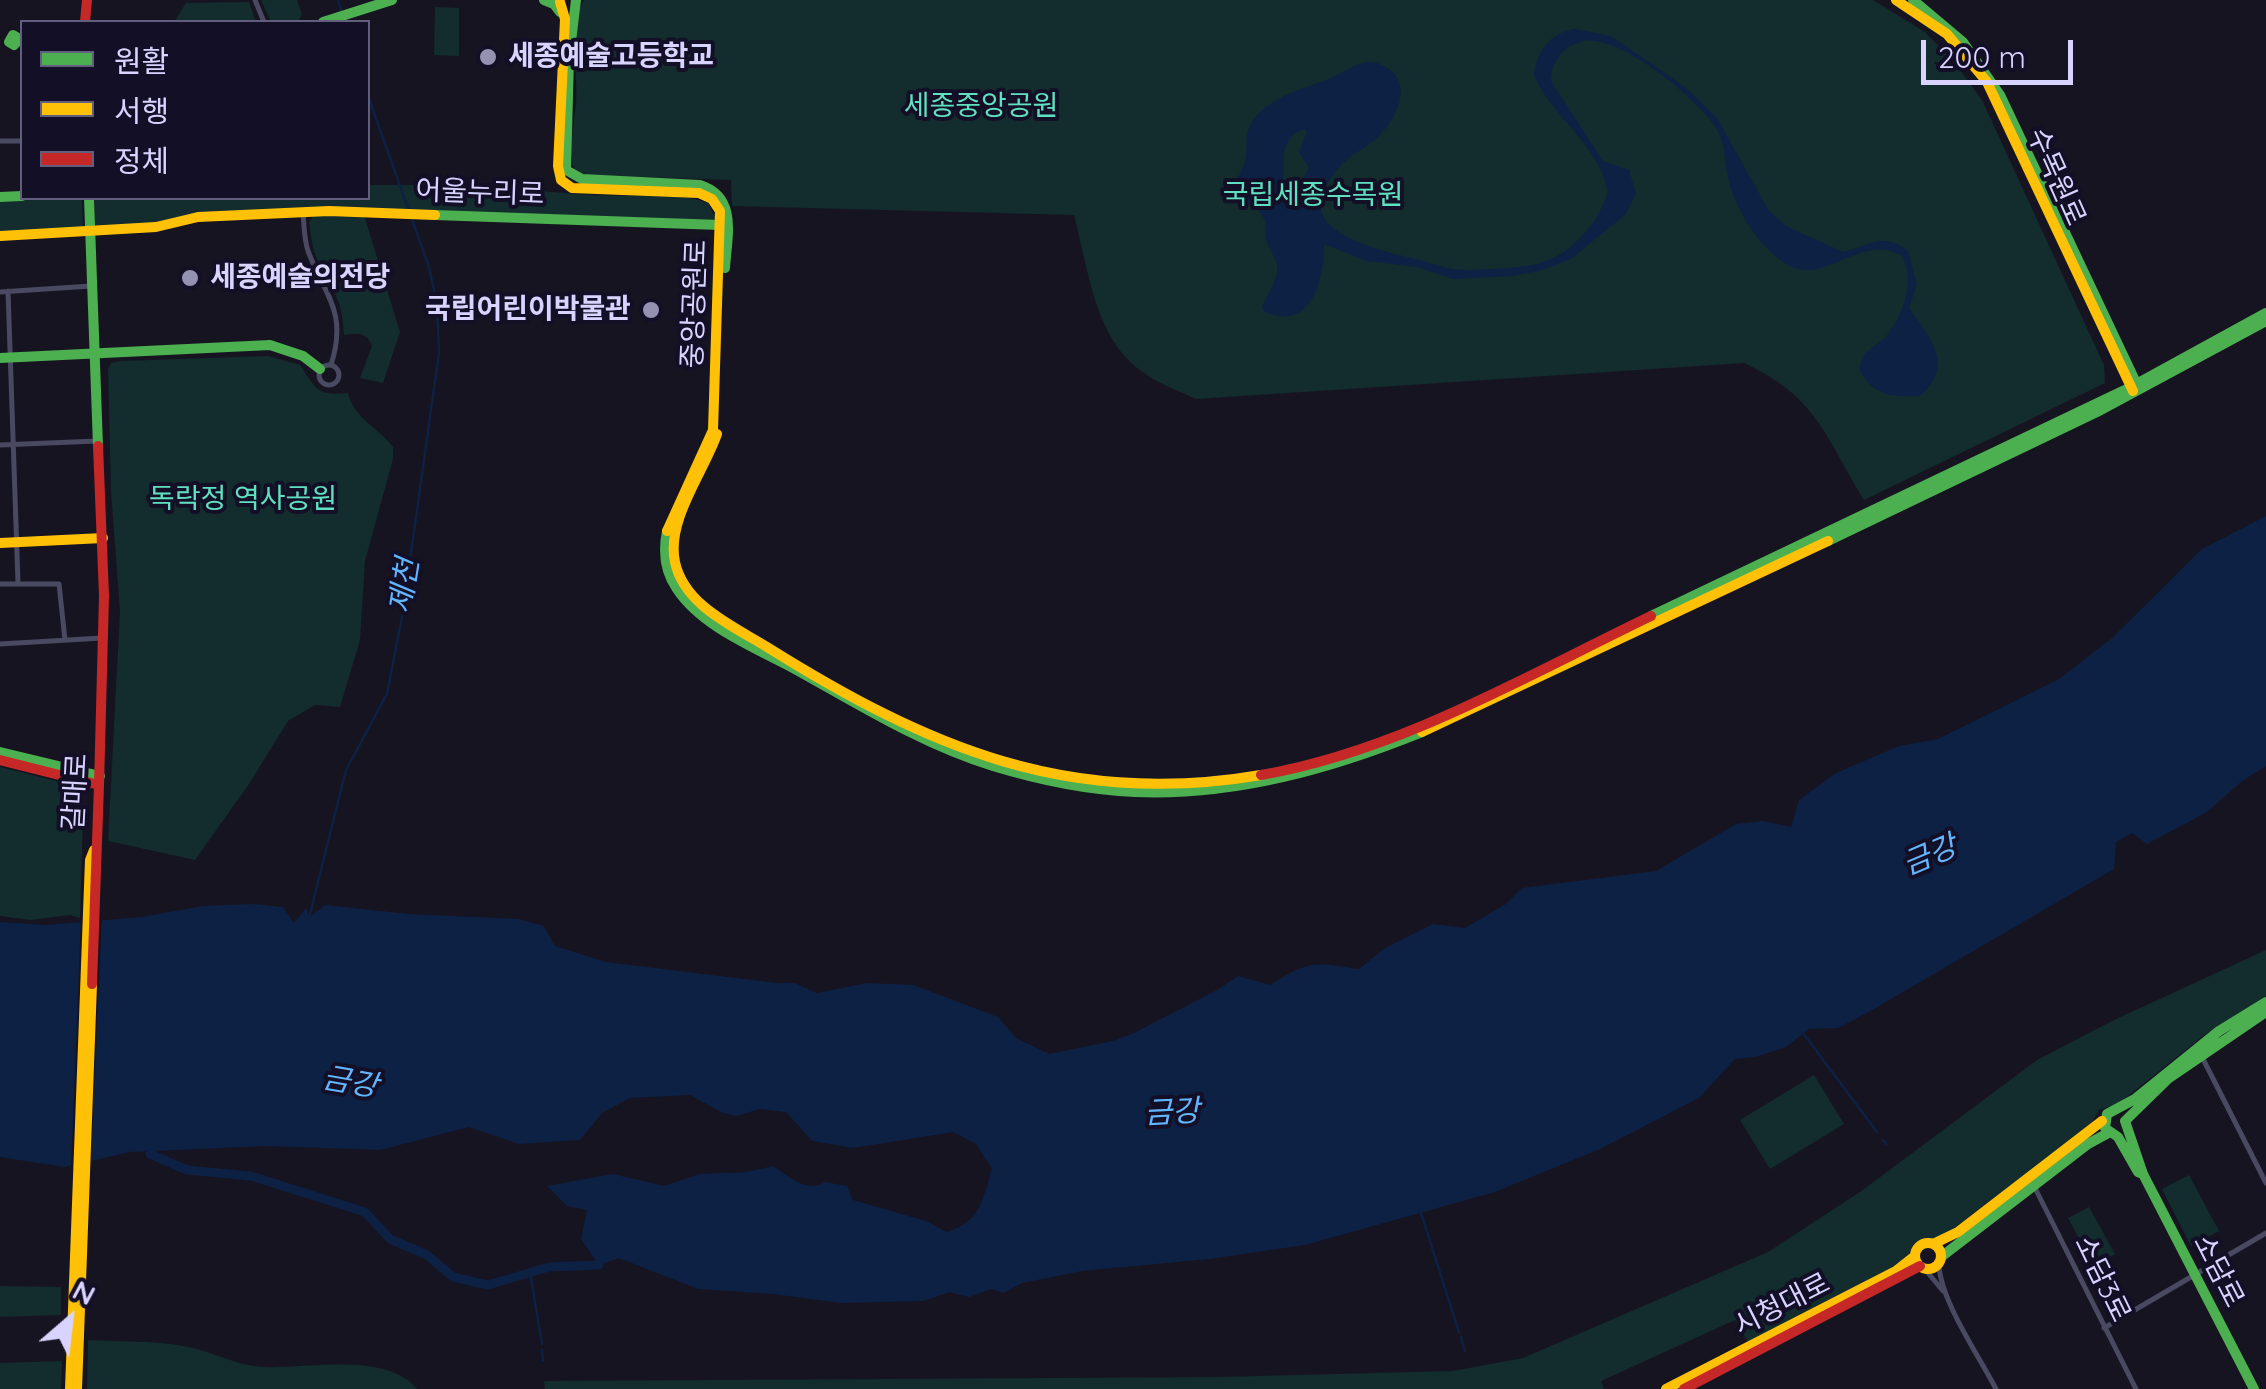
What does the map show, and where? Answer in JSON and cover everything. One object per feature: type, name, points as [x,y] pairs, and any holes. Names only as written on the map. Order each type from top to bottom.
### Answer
[{"type":"main road","points":[[329,20],[392,0]]},
{"type":"main road","points":[[544,0],[558,7],[564,23]]},
{"type":"main road","points":[[558,1],[574,0]]},
{"type":"main road","name":"중앙공원로","points":[[574,0],[565,166],[569,175],[582,180],[708,186],[721,194],[727,205],[718,432],[677,524],[669,555]]},
{"type":"main road","name":"수목원로","points":[[1896,0],[1947,34],[1987,82],[2136,389]]},
{"type":"main road","name":"수목원로","points":[[1912,0],[1962,38],[2002,95],[2123,366]]},
{"type":"main road","name":"중앙공원로","points":[[558,1],[564,23],[558,166],[562,180],[572,188],[698,193],[717,204],[720,225],[713,430],[671,520],[666,535],[669,555]]},
{"type":"main road","name":"갈매로","points":[[74,1389],[104,638],[89,200]]},
{"type":"main road","name":"어울누리로","points":[[0,236],[156,227],[198,217],[303,212],[468,214],[720,225]]},
{"type":"main road","points":[[719,620],[905,725],[984,757],[1064,777],[1114,784],[1183,786],[1270,776],[1356,752],[1441,717],[2116,394],[2136,389],[2266,314]]},
{"type":"main road","points":[[669,555],[683,588],[697,606],[902,732],[981,763],[1026,776],[1099,789],[1146,792],[1232,788],[1358,760],[1444,724],[2136,389],[2266,322]]},
{"type":"main road","points":[[5,358],[270,346],[326,367]]},
{"type":"main road","points":[[2123,366],[2138,376],[2152,377]]},
{"type":"main road","points":[[2116,394],[2122,384],[2123,366]]},
{"type":"main road","points":[[0,543],[103,538]]},
{"type":"main road","points":[[0,752],[100,780]]},
{"type":"main road","points":[[0,760],[100,780]]},
{"type":"main road","points":[[2266,1002],[2219,1031],[1958,1232],[1933,1244],[1922,1244],[1920,1264],[1933,1268],[1947,1249],[2088,1144],[2120,1131],[2137,1106],[2201,1055],[2266,1012]]},
{"type":"main road","points":[[2109,1114],[2121,1114],[2125,1122]]},
{"type":"main road","points":[[2109,1114],[2105,1128],[2112,1132]]},
{"type":"main road","name":"소담로","points":[[2125,1122],[2143,1174]]},
{"type":"main road","name":"소담로","points":[[2112,1132],[2143,1174],[2254,1389]]},
{"type":"main road","points":[[1933,1244],[1940,1259]]},
{"type":"main road","name":"시청대로","points":[[1666,1389],[1896,1272],[1920,1264]]},
{"type":"main road","name":"시청대로","points":[[1684,1389],[1920,1264]]},
{"type":"street","points":[[303,212],[308,252],[331,296],[336,318],[336,339],[326,367]]},
{"type":"street","points":[[18,583],[4,292],[94,286]]},
{"type":"street","points":[[0,446],[98,441]]},
{"type":"street","points":[[0,584],[54,582],[60,586],[64,640]]},
{"type":"street","points":[[0,644],[104,638]]},
{"type":"street","points":[[2201,1055],[2266,1182]]},
{"type":"street","name":"소담3로","points":[[2034,1186],[2136,1389]]},
{"type":"street","points":[[2104,1328],[2266,1233]]},
{"type":"street","points":[[1940,1259],[1940,1274],[1948,1297],[1996,1389]]},
{"type":"street","points":[[1920,1264],[1948,1297]]},
{"type":"green space","points":[[261,0],[297,0],[302,14],[299,20],[270,20]]},
{"type":"green space","name":"국립세종수목원","points":[[584,0],[1873,0],[1925,32],[1982,100],[2104,365],[2105,383],[1864,500],[1804,404],[1769,376],[1744,363],[1196,399],[1146,375],[1112,339],[1095,299],[1074,215],[732,206],[731,180],[578,175],[572,153],[576,104],[574,38]]},
{"type":"green space","points":[[249,2],[255,20],[175,20],[186,3]]},
{"type":"green space","points":[[435,7],[459,8],[459,56],[434,55]]},
{"type":"green space","points":[[370,185],[459,185],[591,195],[688,197],[708,203],[717,221],[306,210],[158,225],[95,225],[95,200],[370,200]]},
{"type":"green space","points":[[82,200],[83,229],[0,234],[0,201]]},
{"type":"green space","points":[[314,215],[364,215],[400,332],[383,383],[360,378],[372,346],[361,334],[344,335],[339,303],[313,247],[309,222]]},
{"type":"green space","name":"독락정 역사공원","points":[[268,356],[300,365],[323,392],[348,393],[361,416],[393,447],[365,561],[360,640],[340,707],[315,705],[288,721],[195,860],[108,841],[120,612],[111,491],[108,369],[111,363],[120,361]]},
{"type":"green space","points":[[0,767],[84,788],[80,918],[70,915],[30,920],[0,916]]},
{"type":"green space","points":[[2266,950],[2266,996],[2207,1033],[2118,1104],[2099,1110],[2089,1128],[1942,1237],[1917,1243],[1910,1258],[1902,1264],[1748,1342],[1735,1320],[1601,1381],[1604,1389],[545,1389],[544,1381],[1219,1377],[1453,1371],[1523,1358],[1768,1252],[1860,1192],[2037,1060]]},
{"type":"green space","points":[[1814,1075],[1844,1124],[1770,1169],[1740,1120]]},
{"type":"green space","points":[[2189,1175],[2219,1231],[2191,1246],[2162,1189]]},
{"type":"green space","points":[[2089,1207],[2115,1254],[2094,1266],[2068,1218]]},
{"type":"green space","points":[[0,1286],[61,1287],[61,1315],[0,1317]]},
{"type":"green space","points":[[88,1340],[176,1345],[263,1367],[367,1366],[403,1377],[417,1389],[87,1389]]},
{"type":"green space","points":[[62,1361],[61,1389],[0,1389],[0,1363]]},
{"type":"water","points":[[1575,29],[1611,36],[1685,87],[1717,118],[1769,211],[1786,226],[1843,252],[1883,241],[1908,251],[1917,284],[1909,308],[1931,341],[1938,363],[1931,385],[1920,396],[1885,393],[1871,386],[1860,371],[1862,358],[1888,334],[1903,306],[1908,275],[1902,256],[1871,250],[1812,270],[1797,269],[1782,261],[1763,244],[1739,209],[1721,138],[1706,115],[1634,56],[1595,41],[1580,42],[1563,52],[1555,62],[1551,81],[1603,161],[1629,170],[1636,194],[1626,214],[1571,259],[1513,276],[1453,279],[1417,267],[1367,261],[1324,244],[1318,286],[1305,308],[1294,315],[1265,312],[1262,307],[1277,265],[1267,241],[1264,218],[1241,200],[1236,187],[1246,158],[1248,131],[1253,120],[1271,104],[1362,63],[1376,63],[1393,73],[1399,81],[1400,100],[1379,136],[1343,163],[1328,183],[1321,210],[1327,222],[1355,241],[1457,270],[1526,266],[1556,257],[1570,248],[1596,218],[1607,190],[1596,161],[1534,75],[1546,44],[1558,34]],"holes":[[[1305,129],[1299,152],[1309,168],[1291,198],[1282,190],[1284,154],[1296,133]]]},
{"type":"water","name":"금강","points":[[2266,516],[2266,766],[2207,812],[2147,844],[2132,833],[2116,842],[2114,869],[1867,1013],[1838,1028],[1809,1029],[1786,1047],[1735,1059],[1699,1098],[1600,1149],[1495,1192],[1305,1245],[1082,1271],[1022,1283],[1004,1293],[991,1289],[969,1297],[949,1292],[924,1301],[841,1303],[698,1289],[619,1258],[599,1265],[581,1239],[587,1210],[567,1206],[547,1186],[613,1174],[664,1186],[700,1174],[747,1172],[773,1166],[804,1185],[825,1182],[847,1186],[853,1200],[926,1221],[947,1232],[974,1216],[986,1191],[992,1169],[976,1144],[953,1132],[853,1148],[812,1141],[786,1112],[759,1109],[737,1116],[690,1095],[630,1098],[602,1113],[580,1140],[519,1144],[469,1127],[380,1150],[266,1146],[130,1152],[64,1167],[0,1157],[0,922],[45,925],[142,917],[203,906],[253,904],[283,907],[294,923],[306,908],[310,917],[325,905],[519,919],[544,926],[555,946],[606,962],[794,983],[817,993],[867,983],[913,985],[998,1017],[1016,1038],[1049,1054],[1134,1033],[1238,976],[1270,985],[1313,965],[1359,969],[1385,948],[1433,924],[1465,928],[1506,904],[1522,888],[1656,871],[1736,824],[1763,821],[1791,827],[1799,800],[1836,773],[1899,746],[1938,739],[2059,679],[2112,638],[2202,549]]},
{"type":"pier","points":[[102,915],[91,1166],[71,1171],[81,917]]},
{"type":"waterway","name":"제천","points":[[338,0],[342,13]]},
{"type":"waterway","name":"제천","points":[[309,918],[346,770],[387,694],[402,617],[439,353],[437,304],[429,267],[370,102]]},
{"type":"waterway","points":[[1803,1033],[1877,1132]]},
{"type":"waterway","points":[[1883,1140],[1886,1144]]},
{"type":"waterway","points":[[150,1154],[187,1170],[251,1176],[365,1212],[390,1239],[427,1255],[453,1277],[488,1285],[549,1267],[599,1265]]},
{"type":"waterway","points":[[1420,1210],[1459,1332]]},
{"type":"waterway","points":[[530,1272],[542,1344]]},
{"type":"waterway","points":[[1461,1337],[1465,1351]]},
{"type":"waterway","points":[[542,1350],[543,1361]]},
{"type":"traffic: fast","points":[[329,20],[392,0]]},
{"type":"traffic: fast","points":[[544,0],[560,12]]},
{"type":"traffic: fast","points":[[576,0],[569,58],[566,170],[582,179],[700,185],[712,191],[728,219],[725,268]]},
{"type":"traffic: fast","points":[[1913,0],[1963,42],[2000,95],[2138,387]]},
{"type":"traffic: fast","points":[[13,35],[19,39],[14,45],[9,42],[13,35]]},
{"type":"traffic: fast","points":[[0,197],[20,196]]},
{"type":"traffic: fast","points":[[89,200],[98,446]]},
{"type":"traffic: fast","points":[[435,215],[720,225]]},
{"type":"traffic: fast","points":[[1651,616],[2131,387],[2266,313]]},
{"type":"traffic: fast","points":[[1828,541],[2097,412],[2266,321]]},
{"type":"traffic: fast","points":[[0,358],[270,345],[303,356],[320,369]]},
{"type":"traffic: fast","points":[[667,531],[670,576],[700,615],[916,735],[1010,771],[1063,784],[1117,791],[1209,790],[1317,768],[1422,732]]},
{"type":"traffic: fast","points":[[0,752],[100,776]]},
{"type":"traffic: fast","points":[[2254,1389],[2143,1174],[2138,1172],[2118,1137],[2105,1128],[2107,1114],[2135,1099],[2219,1031],[2266,1002]]},
{"type":"traffic: fast","points":[[2125,1121],[2169,1078],[2266,1012]]},
{"type":"traffic: fast","points":[[2125,1121],[2143,1174]]},
{"type":"traffic: fast","points":[[1941,1257],[2088,1144],[2110,1132]]},
{"type":"traffic: slow","points":[[1896,0],[1947,34],[1987,82],[2133,391]]},
{"type":"traffic: slow","points":[[560,2],[565,19],[558,166],[561,180],[572,188],[699,193],[712,199],[720,211],[713,430],[667,531]]},
{"type":"traffic: slow","points":[[0,236],[156,227],[198,217],[329,211],[435,215]]},
{"type":"traffic: slow","points":[[717,434],[681,513],[674,546],[675,562],[688,590],[725,622],[885,714],[1002,761],[1062,775],[1125,783],[1191,783],[1261,775]]},
{"type":"traffic: slow","points":[[0,543],[103,538]]},
{"type":"traffic: slow","points":[[1422,732],[1828,541]]},
{"type":"traffic: slow","points":[[70,1389],[90,860],[94,850]]},
{"type":"traffic: slow","points":[[77,1389],[92,984]]},
{"type":"traffic: slow","points":[[1933,1244],[1958,1232],[2102,1121]]},
{"type":"traffic: slow","points":[[1928,1243],[1937,1247],[1941,1256],[1937,1265],[1928,1269],[1919,1265],[1915,1256],[1919,1247],[1928,1243]]},
{"type":"traffic: slow","points":[[1666,1389],[1896,1271],[1915,1256]]},
{"type":"traffic: jam","points":[[85,20],[87,0]]},
{"type":"traffic: jam","points":[[0,760],[99,785],[104,596],[98,446]]},
{"type":"traffic: jam","points":[[1261,775],[1312,764],[1412,730],[1651,616]]},
{"type":"traffic: jam","points":[[92,984],[99,785]]},
{"type":"traffic: jam","points":[[1684,1389],[1920,1266]]},
{"type":"place","name":"세종예술고등학교","points":[[488,57]]},
{"type":"place","name":"세종예술의전당","points":[[190,278]]},
{"type":"place","name":"국립어린이박물관","points":[[651,310]]},
{"type":"park label","name":"세종중앙공원","points":[[981,107]]}]
